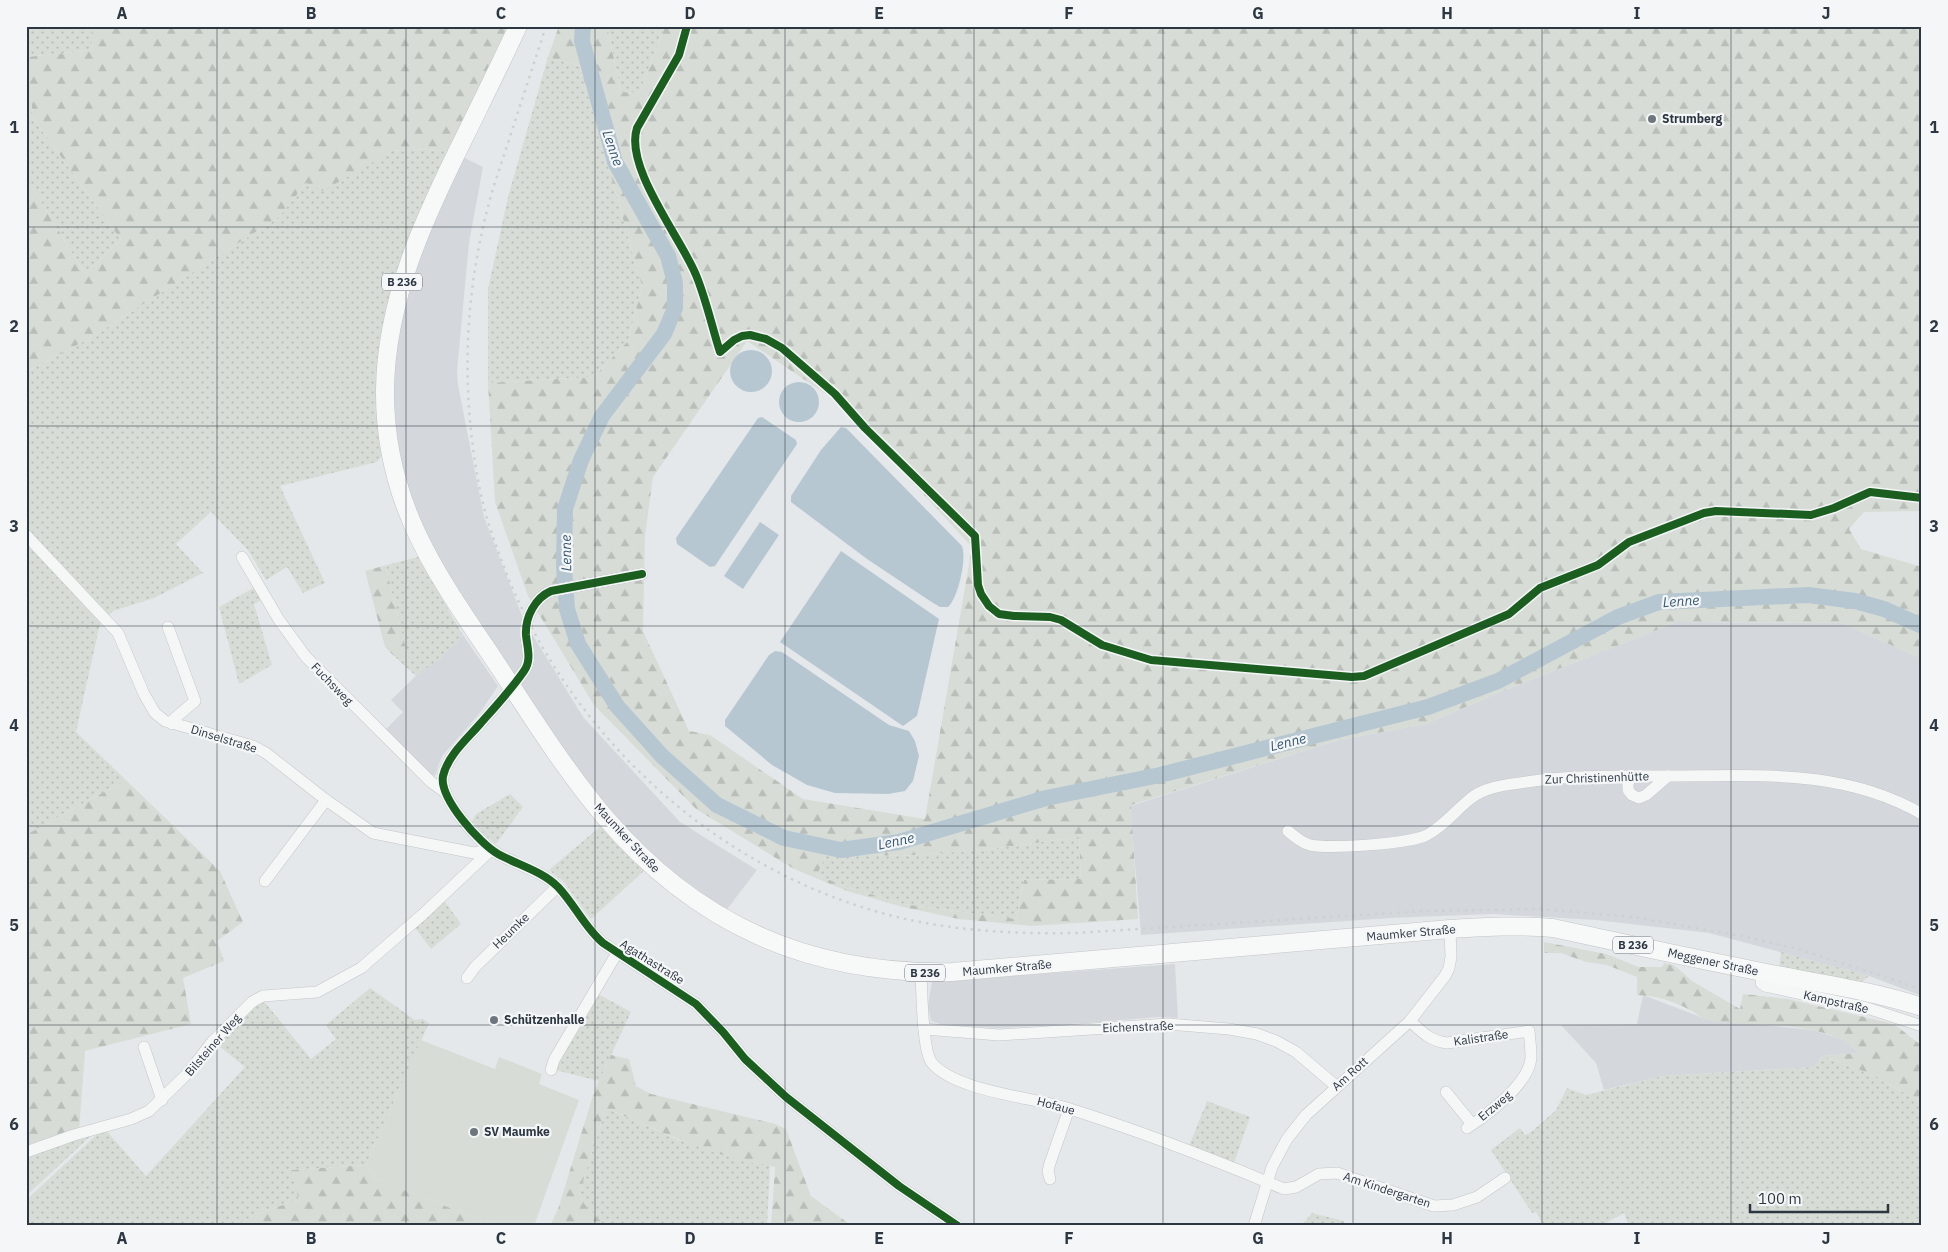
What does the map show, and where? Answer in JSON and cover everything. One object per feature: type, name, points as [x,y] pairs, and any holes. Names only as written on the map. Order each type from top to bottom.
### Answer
[{"type":"main road","name":"Maumker Straße","points":[[518,26],[428,212],[402,281],[391,326],[385,388],[389,445],[404,503],[426,554],[446,588],[569,772],[604,816],[654,868],[698,902],[751,932],[804,953],[830,961],[872,969],[921,973],[952,972],[1503,925]]},
{"type":"main road","name":"Meggener Straße","points":[[1503,925],[1553,928],[1877,995],[1922,1007]]},
{"type":"street","name":"Dinselstraße","points":[[26,535],[114,627],[144,694],[159,717],[172,724],[253,746],[266,752],[326,800],[373,833],[474,853],[491,850]]},
{"type":"street","name":"Fuchsweg","points":[[242,557],[279,620],[306,657],[424,775],[445,792]]},
{"type":"street","points":[[445,792],[443,777],[452,757],[526,668],[529,658],[526,629],[530,614],[539,597],[550,591],[642,574]]},
{"type":"street","points":[[168,627],[195,701],[174,719],[172,724]]},
{"type":"street","name":"Zur Christinenhütte","points":[[1288,831],[1302,842],[1315,846],[1405,842],[1426,836],[1442,825],[1470,799],[1484,791],[1522,782],[1592,776],[1822,779],[1850,784],[1877,793],[1902,803],[1922,814]]},
{"type":"street","points":[[1632,776],[1628,782],[1628,790],[1632,795],[1639,798],[1646,795],[1668,776]]},
{"type":"street","name":"Agathastraße","points":[[445,792],[460,815],[491,850],[544,877],[557,887],[596,938],[696,1004],[745,1058],[786,1097],[899,1186],[958,1226]]},
{"type":"street","points":[[265,881],[326,800]]},
{"type":"street","name":"Bilsteiner Weg","points":[[26,1152],[74,1135],[131,1119],[149,1110],[162,1100],[188,1073],[212,1042],[252,1002],[263,996],[316,992],[361,968],[422,915],[491,850]]},
{"type":"street","name":"Heumke","points":[[467,978],[475,967],[557,887]]},
{"type":"street","name":"Am Rott","points":[[1254,1226],[1272,1167],[1287,1139],[1306,1115],[1336,1086],[1410,1021],[1445,976],[1449,968],[1451,956],[1450,929]]},
{"type":"street","points":[[551,1070],[554,1060],[617,953]]},
{"type":"street","name":"Kampstraße","points":[[1762,972],[1761,983],[1765,986],[1867,1008],[1922,1026]]},
{"type":"street","name":"Hofaue","points":[[921,973],[924,1029],[929,1060],[938,1070],[948,1076],[979,1087],[1069,1108],[1268,1182]]},
{"type":"street","name":"Kalistraße","points":[[1410,1021],[1426,1036],[1437,1042],[1447,1043],[1529,1031]]},
{"type":"street","name":"Eichenstraße","points":[[924,1029],[1000,1035],[1168,1024],[1229,1029],[1257,1034],[1276,1041],[1296,1052],[1336,1086]]},
{"type":"street","name":"Erzweg","points":[[1446,1092],[1470,1126],[1517,1088],[1526,1073],[1531,1059],[1529,1031]]},
{"type":"street","points":[[144,1046],[162,1100]]},
{"type":"street","points":[[1050,1179],[1048,1171],[1050,1163],[1069,1108]]},
{"type":"street","name":"Am Kindergarten","points":[[1268,1182],[1290,1190],[1319,1174],[1338,1174],[1434,1206],[1453,1205],[1477,1197],[1505,1178]]},
{"type":"shaded area","points":[[461,156],[483,167],[469,243],[457,371],[458,385],[484,517],[524,621],[583,717],[680,822],[757,870],[725,912],[668,874],[605,809],[443,575],[400,474],[390,385],[400,305]]},
{"type":"shaded area","points":[[1677,622],[1842,623],[1922,659],[1922,996],[1869,976],[1709,933],[1596,920],[1493,914],[1391,918],[1141,935],[1130,806],[1338,740],[1426,724],[1500,692]]},
{"type":"shaded area","points":[[463,635],[498,686],[479,714],[442,756],[435,776],[427,773],[384,731],[403,712],[391,700],[420,672],[438,660]]},
{"type":"shaded area","points":[[1175,964],[1178,1018],[1158,1017],[998,1028],[940,1024],[931,1021],[928,1005],[932,982]]},
{"type":"shaded area","points":[[1643,995],[1706,1019],[1813,1030],[1844,1040],[1860,1053],[1823,1056],[1814,1067],[1663,1076],[1604,1090],[1596,1063],[1561,1025],[1637,1024]]},
{"type":"green space","points":[[26,26],[91,26],[93,50],[28,57],[33,118],[121,240],[85,274],[26,177]]},
{"type":"green space","points":[[91,26],[514,26],[451,152],[429,149],[392,151],[323,191],[306,183],[279,217],[92,337],[26,372],[26,177],[85,274],[121,240],[33,118],[27,57],[93,50]]},
{"type":"green space","points":[[559,26],[607,26],[621,92],[639,93],[665,26],[1922,26],[1922,511],[1864,512],[1849,529],[1861,549],[1922,567],[1922,659],[1842,623],[1677,622],[1500,692],[1426,724],[1338,740],[1131,805],[1138,919],[1032,926],[959,919],[903,907],[847,891],[794,869],[696,809],[594,705],[528,596],[495,502],[488,383],[594,377],[628,341],[642,286],[580,66],[548,57]],"holes":[[[747,341],[839,403],[972,547],[925,819],[803,799],[710,735],[689,731],[643,631],[645,536],[653,477]],[[1079,837],[1081,879],[1024,880],[1016,919],[903,904],[847,887],[817,875],[827,853],[900,856],[982,850]]]},
{"type":"green space","points":[[607,26],[665,26],[639,93],[621,92]]},
{"type":"green space","points":[[548,57],[580,66],[642,286],[628,341],[594,377],[488,383],[488,289],[508,197]]},
{"type":"green space","points":[[429,149],[451,152],[414,231],[389,297],[378,400],[384,453],[377,462],[280,486],[325,583],[303,593],[287,567],[266,580],[248,550],[211,512],[176,544],[203,573],[154,598],[113,611],[108,616],[26,531],[26,372],[92,337],[279,217],[306,183],[323,190],[392,151]]},
{"type":"green space","points":[[26,539],[102,622],[99,628],[76,732],[126,780],[26,835]]},
{"type":"green space","points":[[418,557],[463,635],[438,660],[416,676],[394,656],[409,661],[386,568],[390,564]]},
{"type":"green space","points":[[390,564],[386,568],[409,661],[394,656],[385,647],[365,571]]},
{"type":"green space","points":[[255,587],[263,599],[254,604],[272,665],[239,684],[219,607]]},
{"type":"green space","points":[[126,780],[220,871],[243,922],[217,941],[224,961],[183,978],[191,1024],[85,1051],[79,1131],[26,1149],[26,835]]},
{"type":"green space","points":[[510,794],[523,807],[496,844],[472,821],[476,814]]},
{"type":"green space","points":[[601,826],[645,870],[591,919],[564,882],[549,870]]},
{"type":"green space","points":[[1079,837],[1081,879],[1024,880],[1016,919],[903,904],[847,887],[817,875],[827,853],[900,856],[982,850]]},
{"type":"green space","points":[[443,899],[461,924],[431,949],[415,928]]},
{"type":"green space","points":[[1544,942],[1606,954],[1639,967],[1662,967],[1664,963],[1674,965],[1692,981],[1740,1009],[1743,994],[1788,999],[1894,1024],[1922,1046],[1922,1102],[1863,1071],[1823,1056],[1860,1053],[1845,1042],[1828,1034],[1788,1026],[1708,1020],[1691,1010],[1669,1001],[1657,997],[1637,995],[1637,977],[1607,965],[1586,962],[1561,953],[1544,953]]},
{"type":"green space","points":[[1781,952],[1869,976],[1861,983],[1779,968]]},
{"type":"green space","points":[[370,988],[415,1020],[423,1019],[429,1023],[366,1165],[292,1170],[299,1200],[255,1214],[237,1226],[26,1226],[26,1200],[104,1128],[146,1176],[245,1067],[215,1043],[237,1019],[263,1000],[311,1059],[336,1039],[326,1025]]},
{"type":"green space","points":[[598,994],[631,1012],[599,1081],[555,1070],[556,1065]]},
{"type":"green space","name":"SV Maumke","points":[[421,1040],[495,1069],[499,1057],[542,1074],[539,1084],[579,1100],[534,1226],[497,1226],[376,1179],[366,1165]]},
{"type":"green space","points":[[611,1055],[629,1059],[636,1086],[651,1094],[775,1124],[786,1129],[811,1196],[852,1226],[771,1226],[775,1167],[732,1158],[710,1151],[606,1108],[578,1197],[605,1226],[550,1226],[558,1209],[595,1089]]},
{"type":"green space","points":[[1823,1056],[1863,1071],[1922,1102],[1922,1226],[1629,1226],[1624,1213],[1601,1226],[1544,1226],[1536,1212],[1532,1213],[1491,1150],[1520,1128],[1525,1135],[1530,1133],[1556,1110],[1567,1088],[1586,1095],[1663,1076],[1814,1067]]},
{"type":"green space","points":[[1207,1101],[1250,1117],[1234,1163],[1189,1146]]},
{"type":"green space","points":[[606,1108],[679,1140],[770,1166],[767,1226],[605,1226],[578,1197]]},
{"type":"green space","points":[[93,1134],[26,1196],[26,1155]]},
{"type":"green space","points":[[366,1165],[376,1179],[497,1226],[237,1226],[255,1214],[299,1200],[291,1170]]},
{"type":"green space","points":[[1312,1213],[1344,1221],[1344,1226],[1301,1226]]},
{"type":"water","points":[[751,350],[766,356],[772,371],[766,386],[751,392],[736,386],[730,371],[736,356]]},
{"type":"water","points":[[795,382],[803,382],[810,385],[816,391],[819,402],[816,413],[810,419],[803,422],[795,422],[788,419],[782,413],[779,406],[779,398],[782,391],[788,385]]},
{"type":"water","points":[[762,417],[796,440],[797,444],[715,566],[710,567],[677,544],[676,538],[758,418]]},
{"type":"water","points":[[841,427],[846,428],[962,546],[961,578],[955,596],[948,607],[940,607],[867,559],[791,502],[791,496],[821,450]]},
{"type":"water","points":[[760,522],[779,535],[743,589],[724,576]]},
{"type":"water","points":[[841,551],[939,619],[917,716],[903,726],[780,642]]},
{"type":"water","points":[[775,651],[782,652],[889,725],[909,731],[915,741],[919,756],[913,781],[905,791],[888,794],[835,793],[807,785],[772,765],[725,726],[725,720],[769,655]]},
{"type":"waterway","name":"Lenne","points":[[583,26],[582,41],[615,162],[668,256],[675,283],[675,308],[664,334],[602,416],[581,460],[565,509],[564,566],[567,609],[578,644],[617,706],[662,756],[717,805],[784,838],[841,850],[899,842],[1046,798],[1160,775],[1428,707],[1498,681],[1618,617],[1659,602],[1808,595],[1855,601],[1884,609],[1922,626]]},
{"type":"railway","points":[[546,26],[492,192],[476,266],[468,340],[468,378],[474,453],[480,490],[489,524],[509,580],[538,639],[573,694],[614,745],[660,791],[712,832],[767,866],[826,894],[889,915],[935,925],[1005,932],[1076,933],[1425,911],[1539,909],[1633,917],[1742,936],[1798,949],[1901,982],[1922,991]]},
{"type":"cycle path","points":[[687,26],[679,55],[637,128],[635,144],[646,182],[696,275],[720,352],[742,336],[750,335],[766,339],[782,348],[835,394],[865,428],[975,536],[978,585],[981,594],[989,606],[999,614],[1050,617],[1061,620],[1102,645],[1151,660],[1352,677],[1364,676],[1509,614],[1540,588],[1598,565],[1629,542],[1704,513],[1716,511],[1811,515],[1834,508],[1870,492],[1922,498]]},
{"type":"cycle path","points":[[642,574],[551,591],[540,598],[532,609],[527,622],[528,662],[526,667],[508,692],[458,748],[449,761],[443,776],[443,785],[447,796],[462,820],[490,849],[552,881],[603,943],[696,1004],[723,1032],[745,1059],[786,1097],[899,1186],[958,1226]]},
{"type":"place","name":"Strumberg","points":[[1652,119]]},
{"type":"place","name":"Schützenhalle","points":[[494,1020]]},
{"type":"place","name":"SV Maumke","points":[[474,1132]]}]
